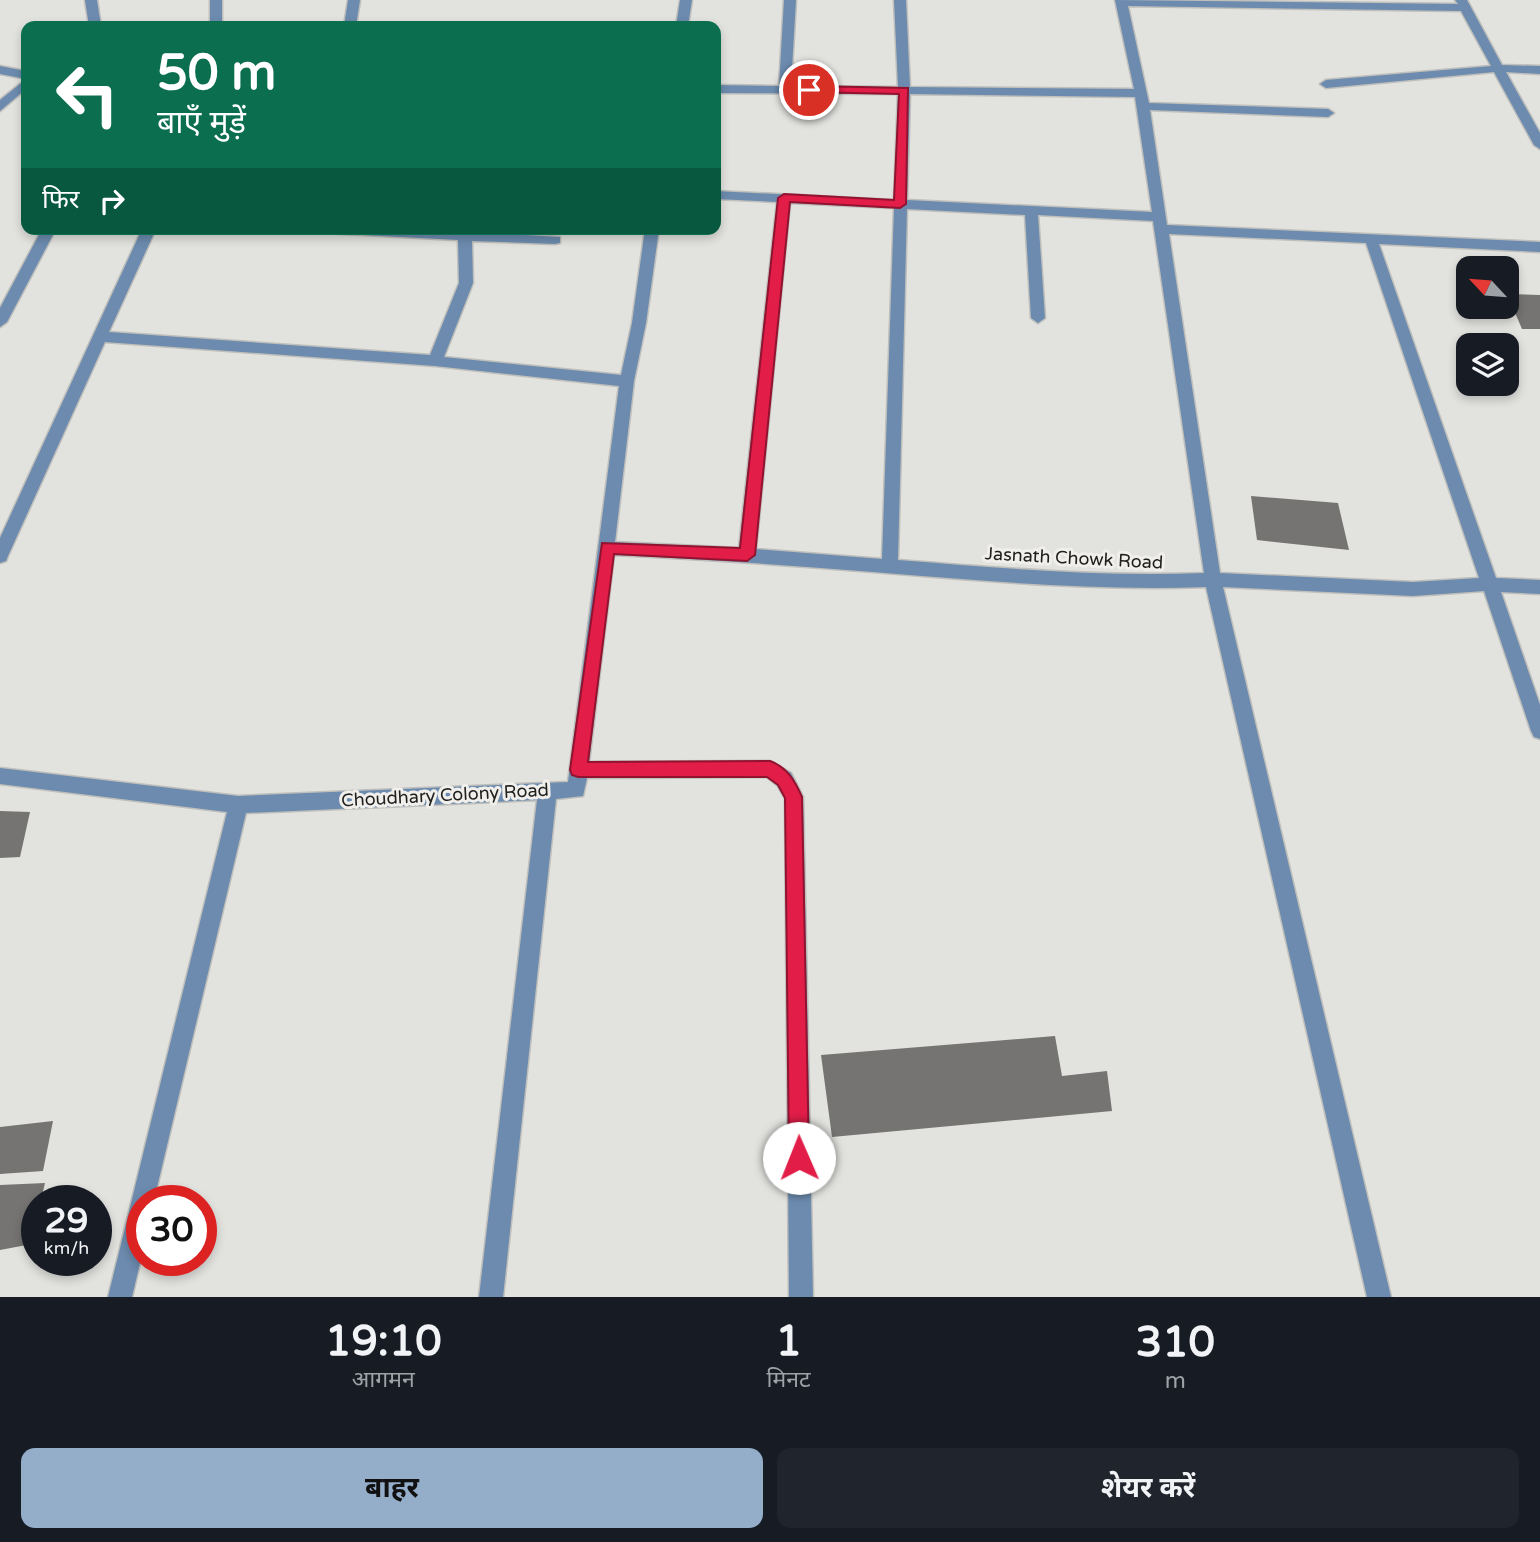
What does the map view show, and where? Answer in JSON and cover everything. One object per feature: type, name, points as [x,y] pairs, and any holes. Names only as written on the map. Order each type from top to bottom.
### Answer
[{"type":"street","points":[[91,0],[94,21]]},
{"type":"street","points":[[216,0],[216,21]]},
{"type":"street","points":[[351,21],[354,0]]},
{"type":"street","points":[[683,21],[686,0]]},
{"type":"street","points":[[785,89],[790,0]]},
{"type":"street","points":[[890,565],[904,90],[900,0]]},
{"type":"street","points":[[1379,1297],[1213,580],[1142,99],[1121,1],[1463,4],[1540,145]]},
{"type":"street","points":[[0,69],[21,74]]},
{"type":"street","points":[[1326,84],[1499,69],[1540,69]]},
{"type":"street","points":[[0,107],[21,88]]},
{"type":"street","points":[[721,89],[904,90],[1142,99],[1328,113]]},
{"type":"street","points":[[721,195],[1031,211],[1371,239],[1540,247]]},
{"type":"street","points":[[747,555],[784,198]]},
{"type":"street","points":[[1031,211],[1038,318]]},
{"type":"street","points":[[0,322],[46,235]]},
{"type":"street","points":[[0,556],[146,235]]},
{"type":"street","points":[[445,235],[555,240]]},
{"type":"street","points":[[651,235],[639,323],[627,381],[578,770],[770,769],[784,779],[794,797],[802,1297]]},
{"type":"street","points":[[435,361],[466,284],[465,236]]},
{"type":"street","points":[[1371,239],[1540,731]]},
{"type":"street","points":[[98,336],[435,361],[627,381]]},
{"type":"street","name":"Jasnath Chowk Road","points":[[607,548],[890,565],[1035,578],[1151,582],[1213,580],[1413,589],[1488,584],[1540,587]]},
{"type":"street","name":"Choudhary Colony Road","points":[[0,776],[238,805],[576,790],[578,770]]},
{"type":"street","points":[[491,1297],[548,790]]},
{"type":"street","points":[[146,1185],[238,805]]},
{"type":"street","points":[[120,1297],[126,1271]]},
{"type":"building","points":[[1519,294],[1540,295],[1540,329],[1522,329],[1518,319]]},
{"type":"building","points":[[1251,496],[1338,503],[1349,550],[1257,540]]},
{"type":"building","points":[[0,811],[30,812],[20,857],[0,858]]},
{"type":"building","points":[[1055,1036],[1062,1076],[1107,1071],[1112,1111],[832,1137],[821,1055]]},
{"type":"building","points":[[53,1121],[43,1171],[0,1174],[0,1127]]},
{"type":"building","points":[[45,1183],[21,1185],[21,1246],[0,1250],[0,1185]]},
{"type":"route","points":[[799,1158],[794,797],[784,779],[770,769],[578,770],[607,548],[747,555],[784,198],[900,204],[904,90],[809,90]]}]
